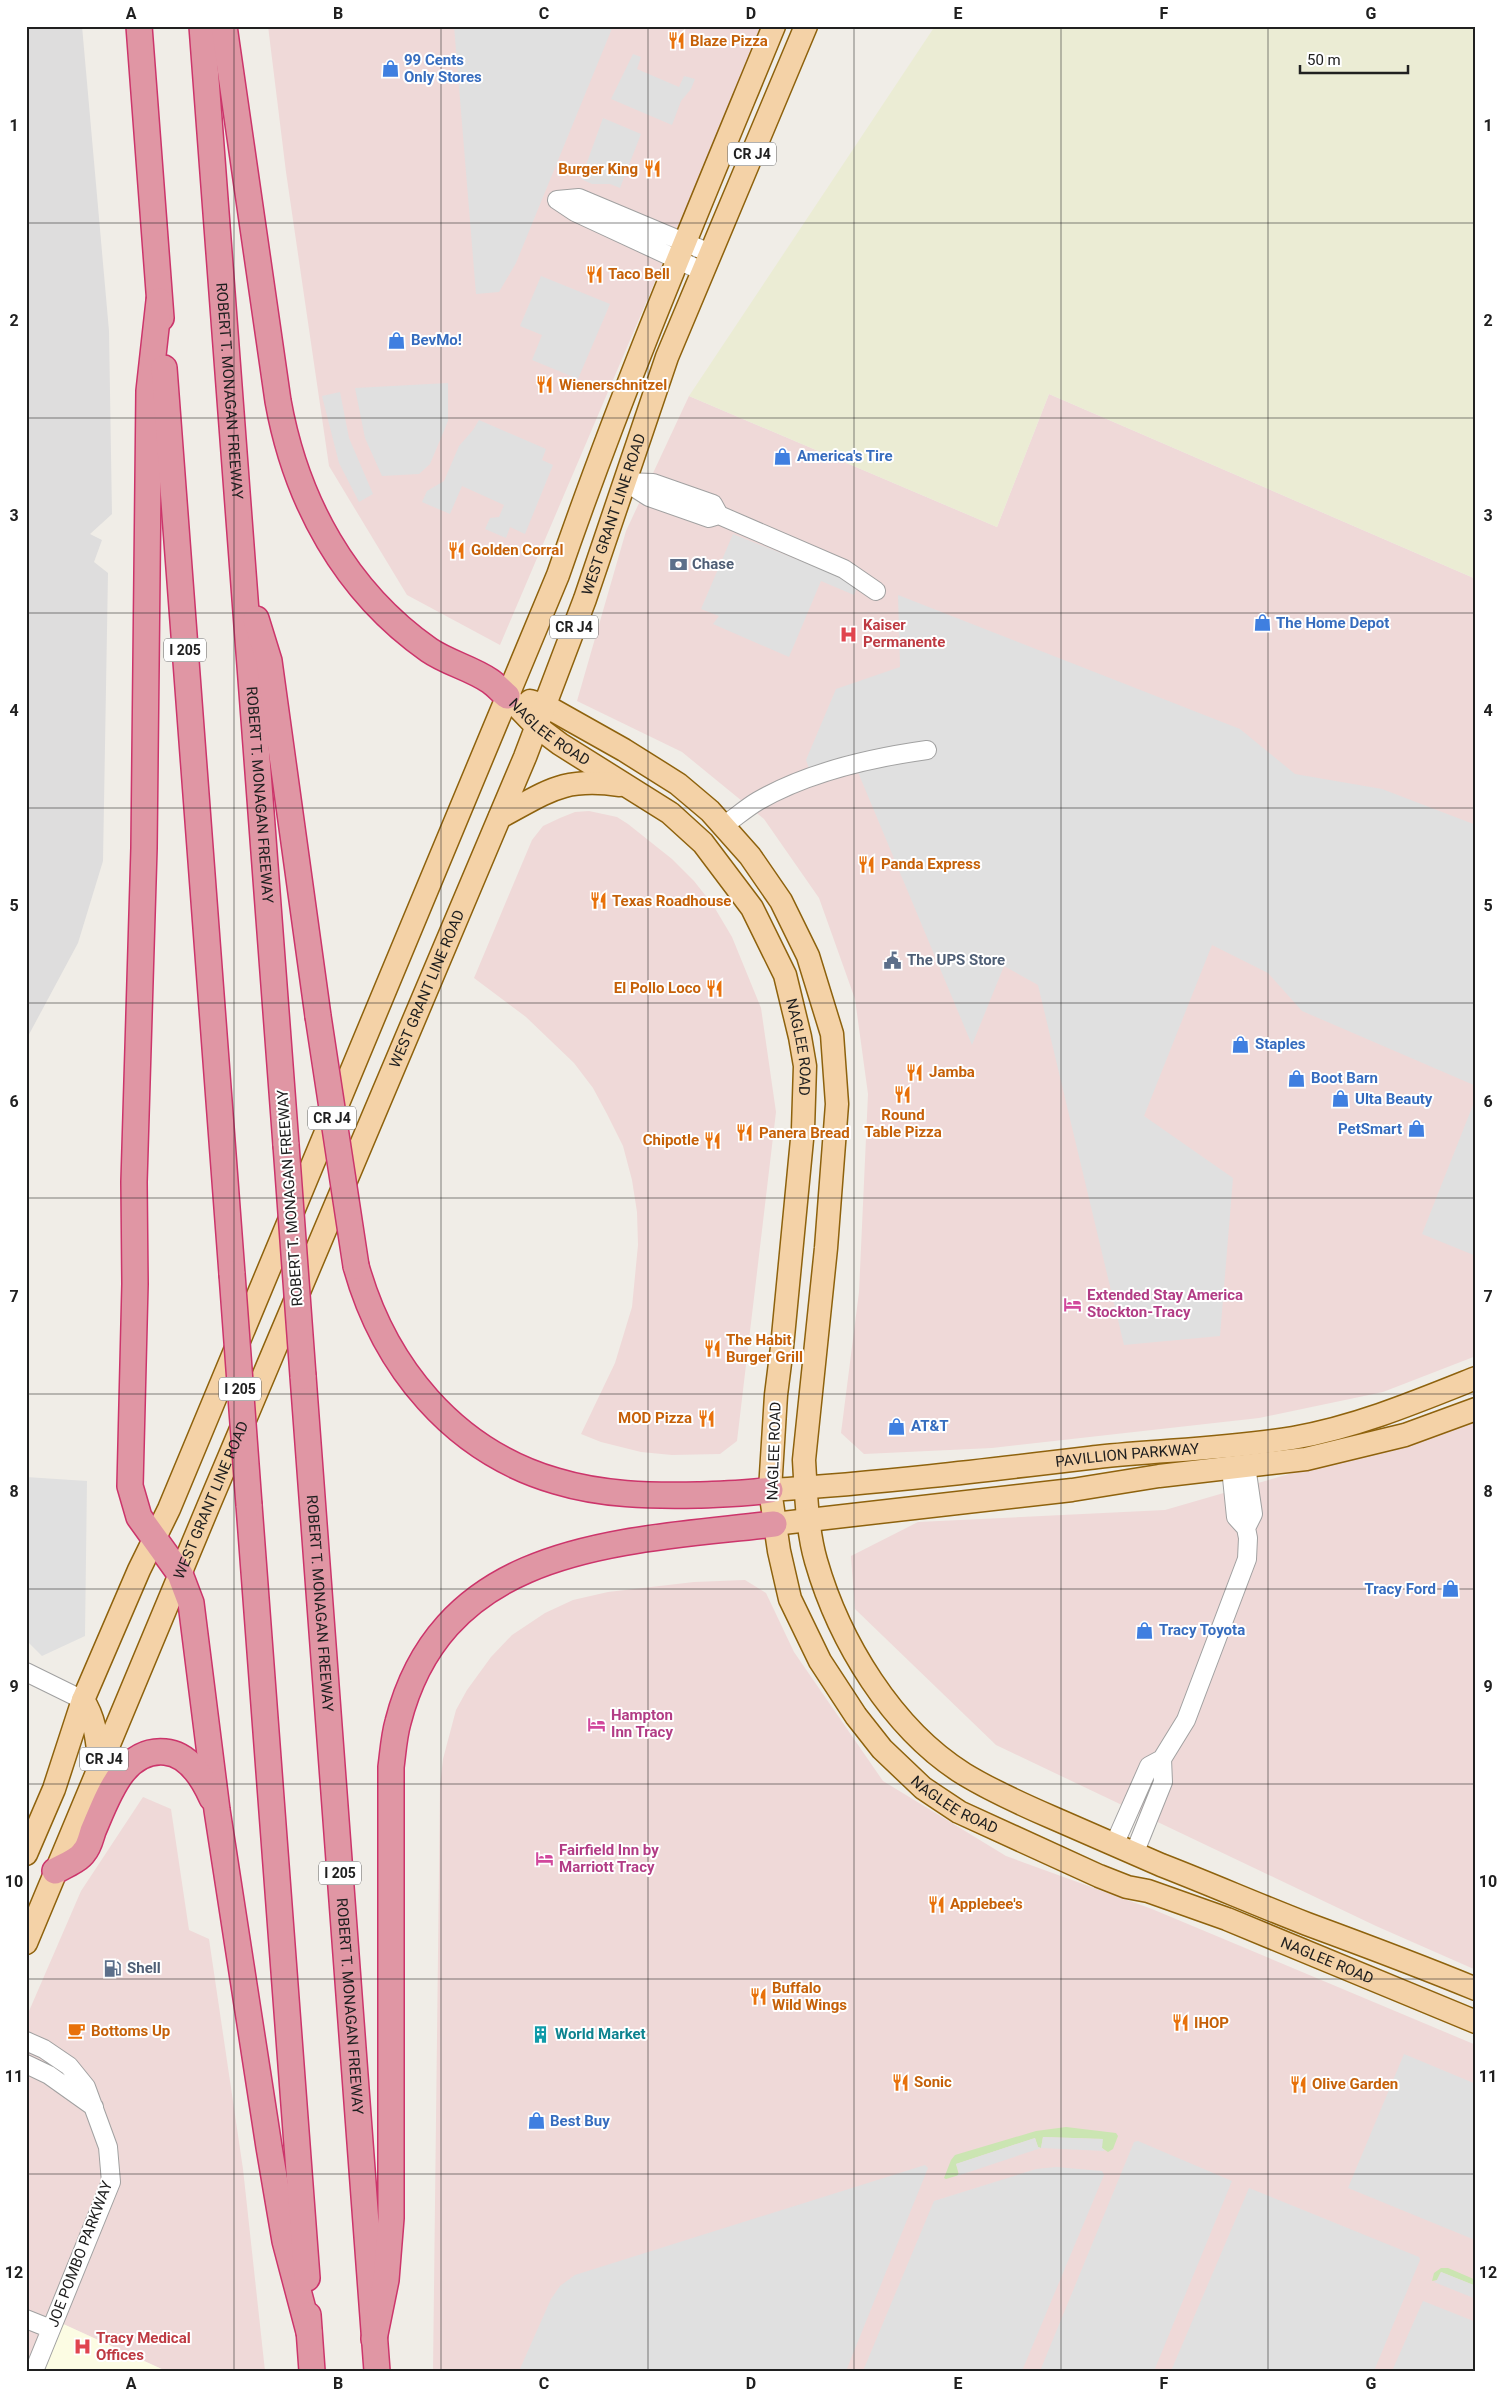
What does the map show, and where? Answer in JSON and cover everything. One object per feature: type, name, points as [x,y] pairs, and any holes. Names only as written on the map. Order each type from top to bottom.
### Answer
[{"type":"highway","name":"I 205","points":[[139,26],[312,2371]]},
{"type":"highway","name":"ROBERT T. MONAGAN FREEWAY","points":[[202,26],[377,2371]]},
{"type":"highway","points":[[224,26],[278,401],[284,433],[300,487],[328,541],[357,583],[380,608],[410,636],[431,652],[489,680],[507,696]]},
{"type":"highway","points":[[159,301],[150,391],[144,848],[130,1486],[141,1521],[180,1574],[192,1612],[218,1810],[283,2231],[309,2332]]},
{"type":"highway","points":[[242,573],[269,661],[318,1016],[356,1266],[373,1318],[393,1356],[429,1402],[468,1437],[514,1465],[556,1481],[619,1494],[684,1495],[770,1490]]},
{"type":"highway","points":[[374,2339],[386,2280],[391,2218],[391,1767],[398,1722],[415,1676],[436,1640],[457,1615],[477,1598],[505,1580],[535,1565],[608,1544],[774,1524]]},
{"type":"highway","points":[[56,1871],[84,1853],[110,1792],[130,1763],[141,1755],[154,1751],[172,1753],[188,1762],[203,1779],[218,1810]]},
{"type":"main road","name":"WEST GRANT LINE ROAD","points":[[26,1854],[54,1789],[83,1700],[154,1538],[169,1509],[558,576],[594,471],[774,26]]},
{"type":"main road","name":"WEST GRANT LINE ROAD","points":[[26,1943],[500,817],[588,591],[667,358],[806,26]]},
{"type":"main road","name":"NAGLEE ROAD","points":[[507,696],[544,705],[624,750],[678,784],[710,811],[750,856],[781,901],[808,956],[832,1034],[837,1104],[826,1248],[804,1460],[805,1488],[815,1559],[828,1598],[845,1634],[873,1682],[893,1709],[928,1746],[962,1772],[996,1792],[1124,1849],[1476,1989]]},
{"type":"main road","name":"NAGLEE ROAD","points":[[507,696],[536,726],[592,765],[629,786],[670,813],[703,843],[752,908],[784,975],[800,1037],[805,1066],[803,1129],[776,1395],[770,1490],[774,1524],[790,1599],[820,1660],[866,1729],[882,1749],[923,1788],[958,1812],[1127,1888],[1148,1891],[1227,1919],[1476,2022]]},
{"type":"main road","points":[[500,817],[555,787],[573,783],[596,782],[629,786]]},
{"type":"main road","name":"PAVILLION PARKWAY","points":[[770,1490],[943,1477],[1134,1453],[1292,1438],[1328,1430],[1389,1412],[1476,1378]]},
{"type":"main road","name":"PAVILLION PARKWAY","points":[[774,1524],[1072,1490],[1159,1476],[1306,1459],[1405,1435],[1476,1408]]},
{"type":"main road","points":[[83,1700],[90,1711],[95,1728],[101,1766]]},
{"type":"street","points":[[681,252],[579,198],[557,200],[575,212],[706,262]]},
{"type":"street","points":[[624,482],[653,483],[713,504],[719,515],[844,569],[876,591]]},
{"type":"street","points":[[724,826],[758,801],[812,776],[893,755],[927,750]]},
{"type":"street","points":[[1124,1849],[1163,1782],[1162,1759],[1186,1720],[1247,1559],[1248,1538],[1246,1528],[1236,1517],[1238,1467]]},
{"type":"street","points":[[26,1672],[83,1700]]},
{"type":"street","name":"JOE POMBO PARKWAY","points":[[26,2041],[44,2049],[69,2066],[86,2087],[108,2146],[111,2182],[34,2371]]},
{"type":"street","points":[[26,2064],[49,2075],[94,2107]]},
{"type":"street","points":[[26,2319],[51,2329]]},
{"type":"shaded area","points":[[26,26],[82,26],[109,331],[112,514],[90,534],[102,540],[94,562],[108,573],[103,861],[78,943],[26,1040]]},
{"type":"shaded area","points":[[268,26],[764,26],[500,645],[407,595],[329,466],[286,172]]},
{"type":"shaded area","points":[[454,26],[613,26],[516,263],[499,292],[476,294]]},
{"type":"shaded area","points":[[935,26],[1476,26],[1476,579],[1049,394],[997,527],[689,396]]},
{"type":"shaded area","points":[[633,54],[641,57],[637,69],[679,87],[684,76],[695,79],[691,89],[681,101],[672,125],[611,99]]},
{"type":"shaded area","points":[[603,118],[641,134],[620,188],[610,184],[592,184],[581,179]]},
{"type":"shaded area","points":[[541,276],[610,304],[578,379],[532,360],[542,335],[520,326]]},
{"type":"shaded area","points":[[448,383],[448,421],[430,464],[419,474],[382,476],[365,438],[355,388]]},
{"type":"shaded area","points":[[340,392],[349,438],[373,494],[359,502],[339,463],[322,396]]},
{"type":"shaded area","points":[[1049,394],[1476,579],[1476,1356],[1383,1392],[1259,1418],[992,1448],[864,1454],[841,1433],[859,1292],[868,1094],[855,999],[819,898],[764,819],[682,752],[577,701],[626,531],[689,396],[997,527]]},
{"type":"shaded area","points":[[479,420],[546,449],[542,460],[553,465],[525,534],[510,527],[506,538],[485,529],[490,518],[499,517],[504,505],[462,486],[450,514],[422,502],[427,491],[444,481],[459,446]]},
{"type":"shaded area","points":[[733,534],[858,584],[854,595],[821,581],[789,657],[713,624],[719,616],[701,609]]},
{"type":"shaded area","points":[[898,595],[1240,729],[1295,774],[1382,789],[1476,825],[1476,1086],[1302,1011],[1268,973],[1212,945],[1144,1116],[1233,1178],[1220,1336],[1124,1345],[1038,985],[1004,966],[972,1045],[855,765],[812,777],[806,760],[836,689],[900,667]]},
{"type":"shaded area","points":[[589,811],[617,817],[628,824],[672,859],[694,881],[713,905],[732,937],[761,1008],[776,1112],[737,1441],[720,1454],[672,1455],[641,1452],[601,1442],[581,1434],[615,1363],[632,1307],[638,1245],[637,1212],[632,1180],[623,1146],[593,1088],[574,1063],[526,1017],[474,978],[532,840],[543,826],[575,812]]},
{"type":"shaded area","points":[[1476,1102],[1476,1256],[1422,1234],[1473,1105]]},
{"type":"shaded area","points":[[1476,1420],[1476,1970],[1376,1926],[996,1745],[855,1609],[851,1556],[918,1522],[1165,1510]]},
{"type":"shaded area","points":[[26,1477],[87,1481],[85,1636],[42,1656],[29,1643],[26,1644]]},
{"type":"shaded area","points":[[745,1580],[766,1593],[794,1652],[883,1781],[1006,1856],[1152,1909],[1476,2045],[1476,2371],[433,2371],[440,1786],[443,1759],[456,1710],[467,1690],[491,1657],[512,1635],[545,1613],[573,1600],[608,1592],[694,1582]]},
{"type":"shaded area","points":[[143,1797],[171,1809],[189,1930],[209,1939],[243,2169],[265,2371],[166,2371],[61,2323],[26,2371],[26,2018],[81,1891]]},
{"type":"shaded area","points":[[1404,2054],[1476,2084],[1475,2240],[1348,2188]]},
{"type":"shaded area","points":[[1043,2137],[1103,2139],[1102,2148],[1105,2151],[1041,2148]]},
{"type":"shaded area","points":[[1035,2138],[1038,2147],[1041,2148],[957,2176],[959,2173],[956,2164]]},
{"type":"shaded area","points":[[1138,2141],[1232,2181],[1154,2371],[1040,2371],[1134,2142]]},
{"type":"shaded area","points":[[925,2165],[928,2168],[846,2371],[519,2371],[551,2299],[560,2286],[575,2275]]},
{"type":"shaded area","points":[[1056,2167],[1102,2171],[1104,2175],[1022,2371],[863,2371],[934,2201],[1036,2169]]},
{"type":"shaded area","points":[[1249,2188],[1419,2257],[1420,2260],[1374,2371],[1171,2371]]},
{"type":"shaded area","points":[[1441,2272],[1476,2286],[1476,2299],[1434,2282]]},
{"type":"shaded area","points":[[1423,2301],[1476,2322],[1476,2371],[1392,2371]]},
{"type":"shaded area","name":"Tracy Medical Offices","points":[[61,2323],[166,2371],[41,2371]]},
{"type":"green space","points":[[1066,2127],[1116,2133],[1118,2136],[1113,2149],[1108,2152],[1102,2148],[1102,2139],[1043,2137],[1041,2148],[1038,2147],[1035,2138],[956,2164],[959,2175],[944,2178],[955,2155],[1036,2131]]},
{"type":"green space","points":[[1441,2268],[1448,2268],[1476,2280],[1476,2286],[1441,2272],[1437,2280],[1432,2281],[1434,2273]]},
{"type":"place","name":"Blaze Pizza","points":[[676,41]]},
{"type":"place","name":"99 Cents Only Stores","points":[[390,69]]},
{"type":"place","name":"Burger King","points":[[652,169]]},
{"type":"place","name":"Taco Bell","points":[[594,274]]},
{"type":"place","name":"BevMo!","points":[[397,340]]},
{"type":"place","name":"Wienerschnitzel","points":[[545,385]]},
{"type":"place","name":"America's Tire","points":[[783,456]]},
{"type":"place","name":"Golden Corral","points":[[457,550]]},
{"type":"place","name":"Chase","points":[[678,564]]},
{"type":"place","name":"The Home Depot","points":[[1262,623]]},
{"type":"place","name":"Kaiser Permanente","points":[[849,634]]},
{"type":"place","name":"Panda Express","points":[[867,864]]},
{"type":"place","name":"Texas Roadhouse","points":[[598,901]]},
{"type":"place","name":"The UPS Store","points":[[893,960]]},
{"type":"place","name":"El Pollo Loco","points":[[715,988]]},
{"type":"place","name":"Staples","points":[[1241,1044]]},
{"type":"place","name":"Jamba","points":[[915,1072]]},
{"type":"place","name":"Boot Barn","points":[[1297,1078]]},
{"type":"place","name":"Round Table Pizza","points":[[903,1094]]},
{"type":"place","name":"Ulta Beauty","points":[[1341,1099]]},
{"type":"place","name":"PetSmart","points":[[1416,1129]]},
{"type":"place","name":"Panera Bread","points":[[745,1133]]},
{"type":"place","name":"Chipotle","points":[[713,1140]]},
{"type":"place","name":"Extended Stay America Stockton-Tracy","points":[[1073,1304]]},
{"type":"place","name":"The Habit Burger Grill","points":[[712,1349]]},
{"type":"place","name":"MOD Pizza","points":[[706,1418]]},
{"type":"place","name":"AT&T","points":[[897,1426]]},
{"type":"place","name":"Tracy Ford","points":[[1450,1589]]},
{"type":"place","name":"Tracy Toyota","points":[[1145,1630]]},
{"type":"place","name":"Hampton Inn Tracy","points":[[597,1724]]},
{"type":"place","name":"Fairfield Inn by Marriott Tracy","points":[[545,1859]]},
{"type":"place","name":"Applebee's","points":[[936,1904]]},
{"type":"place","name":"Shell","points":[[113,1968]]},
{"type":"place","name":"Buffalo Wild Wings","points":[[758,1997]]},
{"type":"place","name":"IHOP","points":[[1180,2023]]},
{"type":"place","name":"Bottoms Up","points":[[77,2031]]},
{"type":"place","name":"World Market","points":[[541,2034]]},
{"type":"place","name":"Sonic","points":[[900,2082]]},
{"type":"place","name":"Olive Garden","points":[[1298,2084]]},
{"type":"place","name":"Best Buy","points":[[536,2121]]},
{"type":"place","name":"Tracy Medical Offices","points":[[82,2347]]}]
